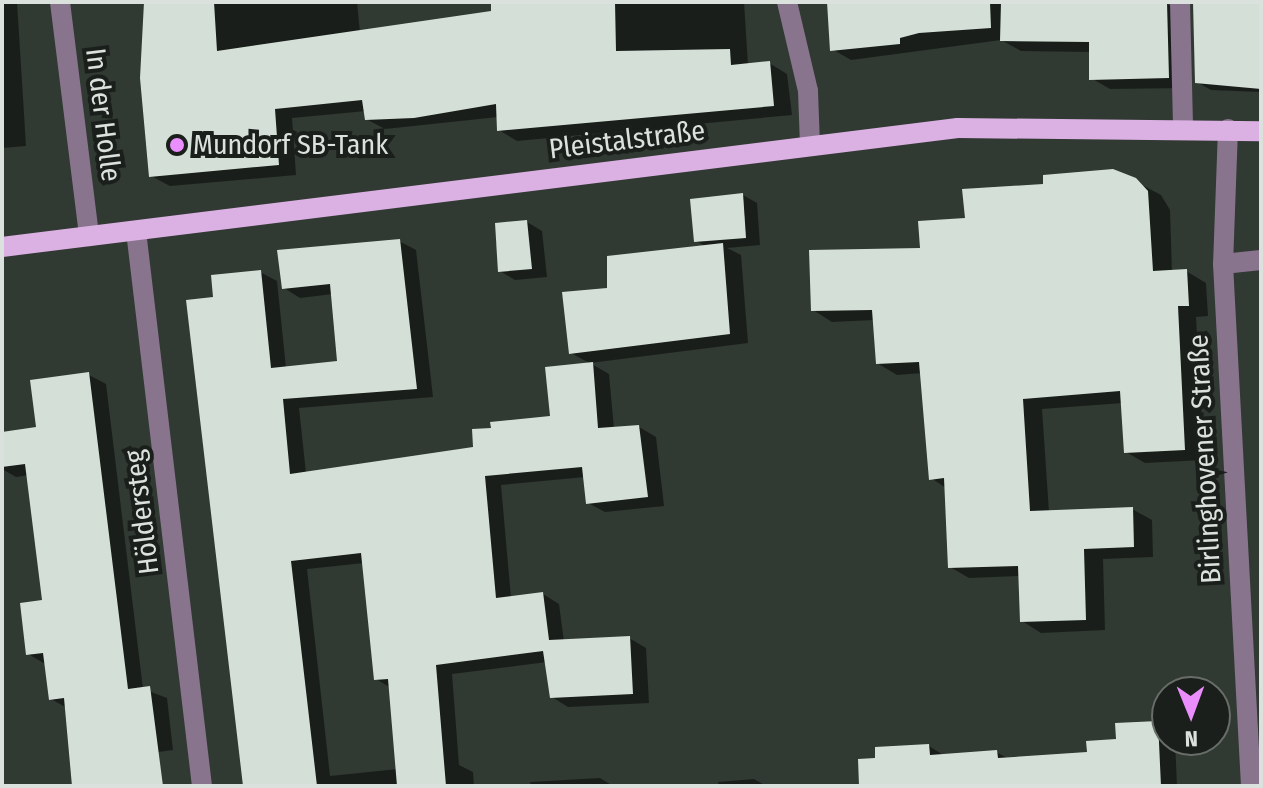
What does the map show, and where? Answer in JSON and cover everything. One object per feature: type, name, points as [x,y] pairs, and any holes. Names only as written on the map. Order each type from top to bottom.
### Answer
[{"type":"main road","name":"Pleistalstraße","points":[[2,247],[958,128],[1183,127],[1261,131]]},
{"type":"street","name":"In der Holle","points":[[60,2],[89,236]]},
{"type":"street","points":[[787,2],[808,91],[810,146]]},
{"type":"street","points":[[1180,2],[1183,127]]},
{"type":"street","name":"Birlinghovener Straße","points":[[1228,129],[1223,264],[1251,786]]},
{"type":"street","name":"Höldersteg","points":[[136,231],[202,786]]},
{"type":"street","points":[[1223,264],[1261,260]]},
{"type":"building","points":[[144,2],[214,2],[217,51],[491,11],[491,4],[615,2],[616,51],[730,49],[731,65],[770,61],[774,106],[497,131],[496,104],[414,118],[365,120],[362,100],[275,109],[279,165],[149,177],[140,78]]},
{"type":"building","points":[[827,2],[990,2],[991,28],[919,33],[900,38],[900,44],[830,51]]},
{"type":"building","points":[[1001,2],[1167,2],[1169,78],[1089,80],[1089,42],[1000,41]]},
{"type":"building","points":[[1193,2],[1261,2],[1261,89],[1195,83]]},
{"type":"building","points":[[1113,169],[1136,178],[1148,191],[1153,271],[1187,269],[1189,306],[1178,306],[1185,450],[1124,453],[1120,391],[1023,399],[1030,511],[1133,507],[1134,547],[1084,549],[1086,620],[1020,622],[1018,566],[948,568],[944,478],[929,480],[919,362],[876,364],[872,310],[811,311],[809,250],[920,248],[918,221],[965,218],[962,189],[1043,184],[1043,175]]},
{"type":"building","points":[[743,193],[746,238],[694,242],[690,199]]},
{"type":"building","points":[[527,220],[532,269],[498,272],[495,223]]},
{"type":"building","points":[[400,239],[417,389],[283,399],[290,474],[473,447],[472,429],[491,428],[490,422],[550,416],[545,367],[593,362],[598,428],[639,425],[648,497],[586,504],[582,467],[485,476],[496,598],[543,592],[549,640],[630,636],[633,694],[550,698],[543,651],[436,665],[446,786],[397,786],[388,679],[374,680],[361,553],[291,561],[317,786],[243,786],[186,300],[213,297],[211,275],[261,270],[271,368],[337,361],[330,284],[282,289],[277,250]]},
{"type":"building","points":[[723,243],[730,334],[569,354],[562,292],[607,288],[607,256]]},
{"type":"building","points":[[89,372],[128,689],[150,686],[163,786],[72,786],[64,698],[49,700],[43,653],[26,655],[20,603],[42,600],[25,464],[2,467],[2,432],[36,427],[30,380]]},
{"type":"building","points":[[1151,721],[1151,756],[1160,756],[1161,786],[859,786],[858,759],[875,758],[875,747],[929,744],[930,755],[997,750],[998,758],[1087,752],[1086,741],[1116,739],[1115,723]]},
{"type":"place","name":"Mundorf SB-Tank","points":[[177,145]]}]
